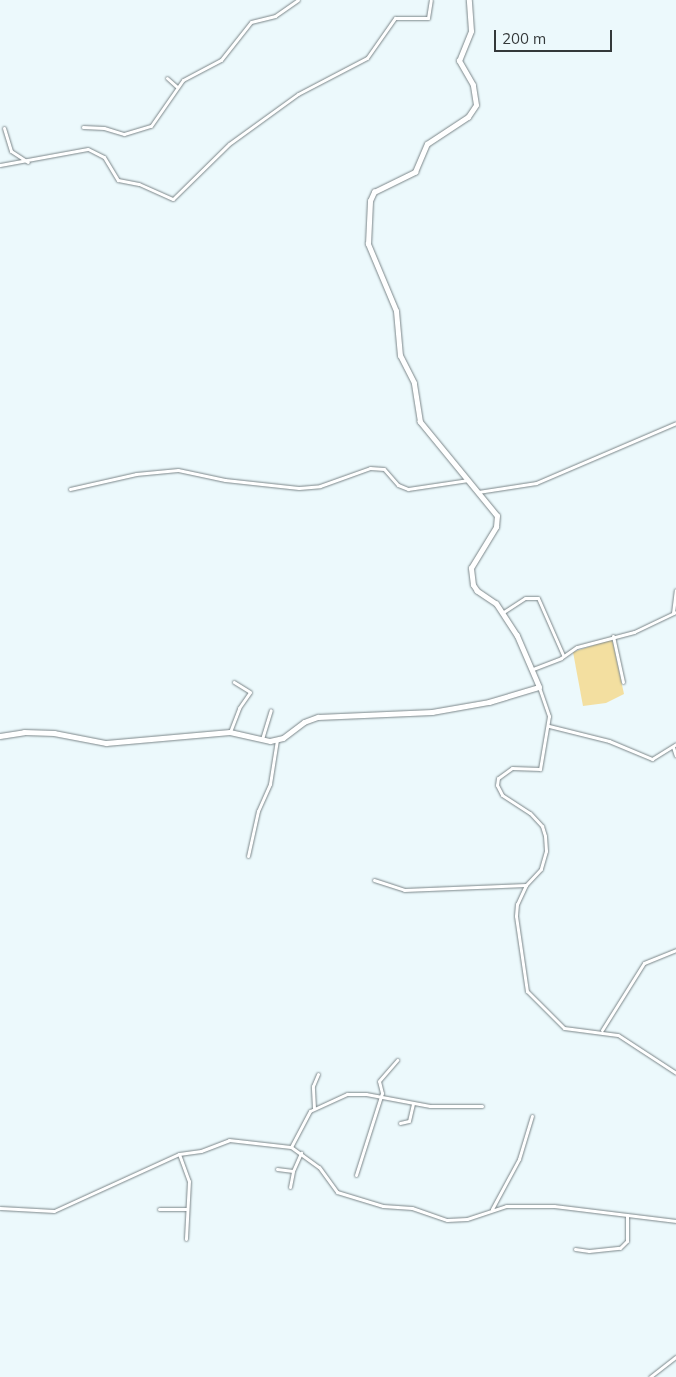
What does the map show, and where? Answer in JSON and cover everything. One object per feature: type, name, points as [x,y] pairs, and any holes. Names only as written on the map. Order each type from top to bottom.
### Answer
[{"type":"street","points":[[83,126],[104,128],[124,134],[146,129],[160,116],[183,80],[221,60],[250,22],[275,16],[298,0]]},
{"type":"street","points":[[0,165],[29,162],[70,150],[94,151],[104,157],[118,180],[139,184],[173,199],[229,144],[298,94],[367,58],[395,18],[428,18],[431,0]]},
{"type":"street","points":[[468,0],[471,31],[459,61],[473,85],[476,105],[468,117],[427,144],[415,172],[374,192],[370,200],[368,244],[396,311],[400,356],[414,383],[420,422],[496,512],[498,519],[473,563],[471,578],[477,591],[496,604],[502,613],[533,669],[545,698],[549,726],[540,768],[512,768],[498,778],[497,785],[502,795],[530,814],[542,826],[545,859],[541,869],[526,885],[517,904],[516,916],[525,986],[529,997],[564,1028],[602,1030],[627,1040],[676,1072]]},
{"type":"street","points":[[167,78],[177,87]]},
{"type":"street","points":[[4,128],[11,151],[29,162]]},
{"type":"street","points":[[478,492],[541,480],[676,422]]},
{"type":"street","points":[[70,489],[136,474],[178,470],[225,480],[299,488],[320,486],[370,468],[384,469],[398,485],[408,489],[469,480]]},
{"type":"street","points":[[533,669],[576,647],[636,631],[674,613],[676,590]]},
{"type":"street","points":[[502,613],[524,598],[538,598],[563,655]]},
{"type":"street","points":[[613,636],[623,682]]},
{"type":"street","points":[[230,732],[239,708],[250,692],[234,682]]},
{"type":"street","points":[[0,736],[24,732],[54,733],[106,743],[230,732],[262,740],[277,740],[318,717],[432,712],[489,702],[539,686]]},
{"type":"street","points":[[262,740],[271,710]]},
{"type":"street","points":[[549,726],[609,741],[652,759],[674,746],[676,756]]},
{"type":"street","points":[[248,856],[258,811],[270,784],[277,740]]},
{"type":"street","points":[[374,880],[404,890],[526,885]]},
{"type":"street","points":[[602,1030],[644,963],[676,950]]},
{"type":"street","points":[[356,1175],[382,1091],[379,1081],[397,1060]]},
{"type":"street","points":[[314,1108],[313,1089],[318,1074]]},
{"type":"street","points":[[291,1147],[306,1117],[314,1108],[347,1094],[366,1094],[413,1104],[482,1106]]},
{"type":"street","points":[[400,1123],[410,1120],[413,1104]]},
{"type":"street","points":[[492,1210],[519,1159],[532,1116]]},
{"type":"street","points":[[0,1208],[54,1211],[179,1154],[200,1151],[229,1140],[291,1147],[319,1168],[337,1192],[383,1206],[412,1208],[447,1220],[467,1219],[506,1206],[554,1206],[676,1221]]},
{"type":"street","points":[[290,1187],[293,1171],[301,1153]]},
{"type":"street","points":[[179,1154],[189,1179],[186,1239]]},
{"type":"street","points":[[277,1169],[293,1171]]},
{"type":"street","points":[[159,1209],[187,1209]]},
{"type":"street","points":[[575,1249],[588,1251],[620,1248],[627,1241],[628,1215]]},
{"type":"street","points":[[650,1377],[676,1357]]},
{"type":"shaded area","points":[[612,639],[624,694],[606,703],[583,706],[573,652]]}]
